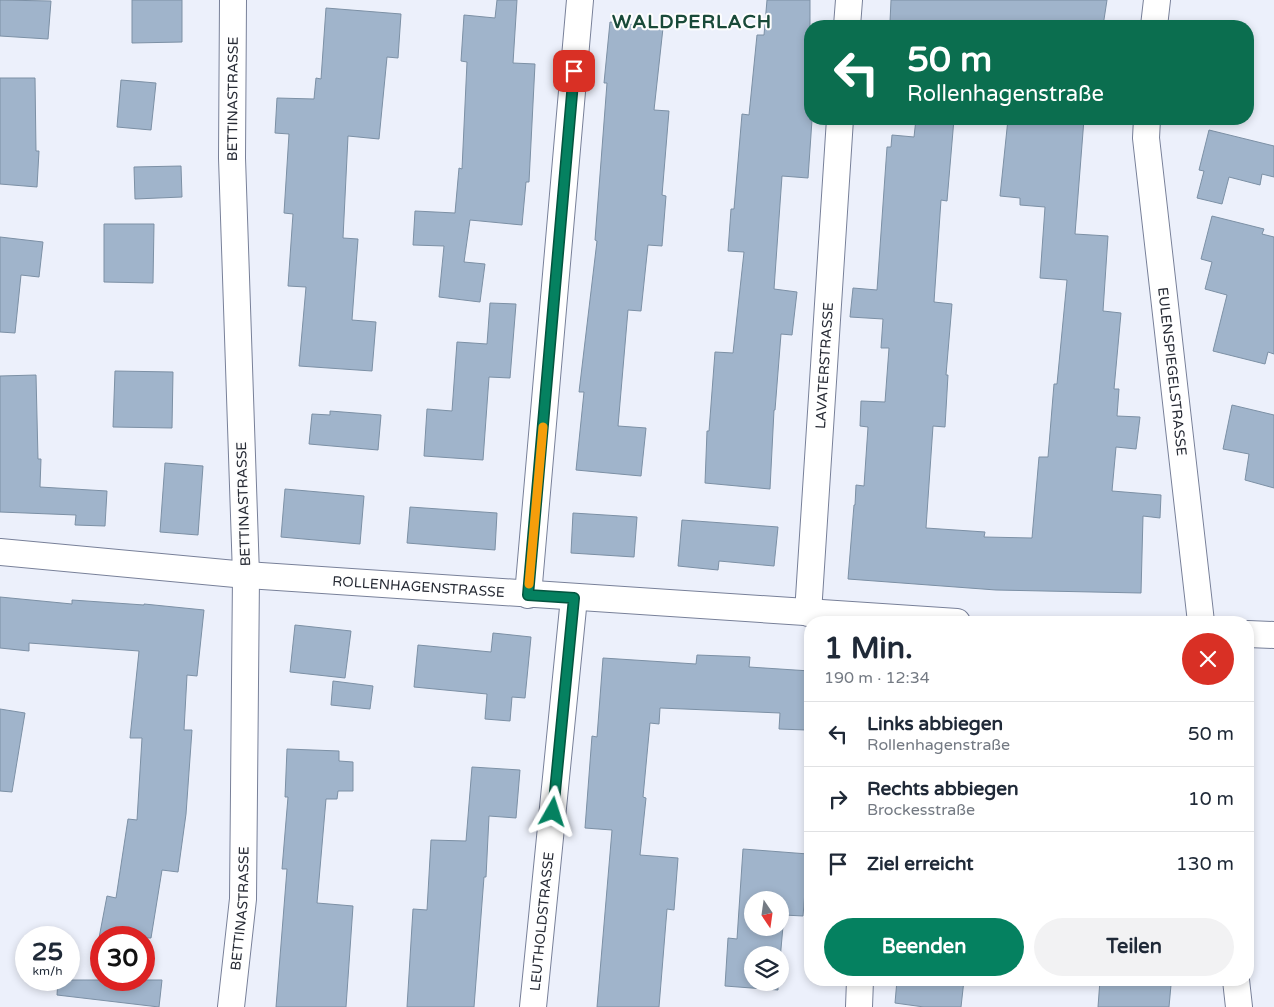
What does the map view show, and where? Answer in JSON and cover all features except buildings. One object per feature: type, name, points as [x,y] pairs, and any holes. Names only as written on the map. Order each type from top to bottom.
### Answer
[{"type":"street","name":"BETTINASTRASSE","points":[[231,1007],[243,899],[246,575],[232,158],[233,0]]},
{"type":"street","points":[[528,595],[580,0]]},
{"type":"street","points":[[848,20],[850,0]]},
{"type":"street","points":[[1155,20],[1157,0]]},
{"type":"street","name":"LAVATERSTRASSE","points":[[808,613],[840,125]]},
{"type":"street","name":"EULENSPIEGELSTRASSE","points":[[1147,125],[1146,138],[1200,616]]},
{"type":"street","name":"ROLLENHAGENSTRASSE","points":[[0,552],[246,575],[841,616]]},
{"type":"street","name":"LEUTHOLDSTRASSE","points":[[533,1007],[574,598]]},
{"type":"street","points":[[1254,634],[1274,634]]},
{"type":"street","points":[[858,1007],[860,986]]},
{"type":"street","points":[[1237,986],[1239,1007]]},
{"type":"slow traffic","points":[[529,584],[543,427]]},
{"type":"district","name":"WALDPERLACH","points":[[692,21]]},
{"type":"route","points":[[553,812],[574,598],[528,595],[574,71]]}]
